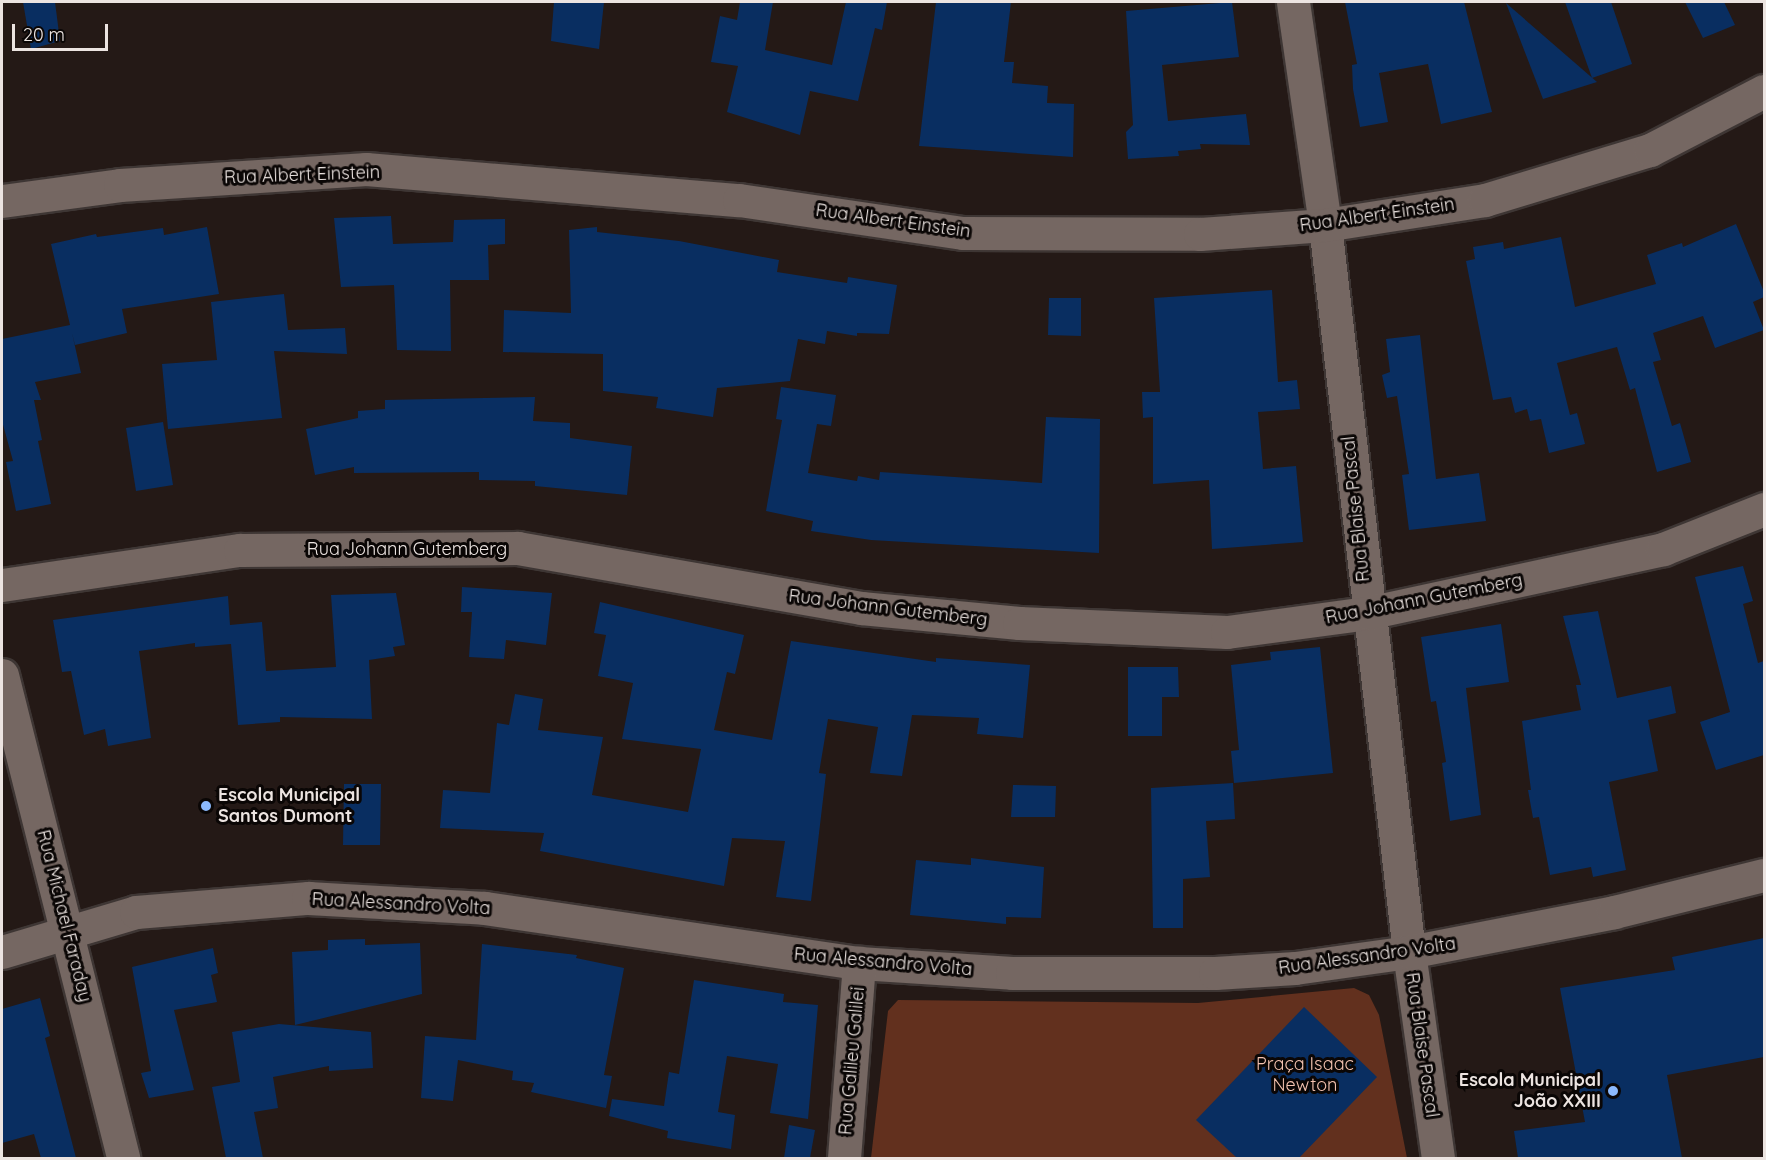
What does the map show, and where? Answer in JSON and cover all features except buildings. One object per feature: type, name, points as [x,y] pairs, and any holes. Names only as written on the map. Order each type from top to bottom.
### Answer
[{"type":"street","name":"Rua Blaise Pascal","points":[[1293,2],[1325,225],[1368,614],[1409,952],[1438,1158]]},
{"type":"street","name":"Rua Albert Einstein","points":[[2,201],[120,185],[366,169],[739,200],[963,233],[1200,234],[1325,225],[1485,200],[1650,150],[1764,91]]},
{"type":"street","name":"Rua Johann Gutemberg","points":[[2,585],[240,550],[518,548],[861,608],[1019,623],[1227,632],[1368,614],[1663,549],[1764,508]]},
{"type":"street","name":"Rua Michael Faraday","points":[[2,675],[123,1158]]},
{"type":"street","name":"Rua Alessandro Volta","points":[[2,952],[136,912],[308,898],[485,908],[860,963],[1012,973],[1134,976],[1295,968],[1409,952],[1614,912],[1764,876]]},
{"type":"street","name":"Rua Galileu Galilei","points":[[844,1158],[860,963]]},
{"type":"green space","name":"Praça Isaac Newton","points":[[1354,988],[1369,995],[1379,1015],[1407,1158],[871,1158],[888,1011],[898,1000],[1198,1003]]},
{"type":"place","name":"Escola Municipal Santos Dumont","points":[[206,806]]},
{"type":"place","name":"Escola Municipal João XXIII","points":[[1613,1091]]}]
